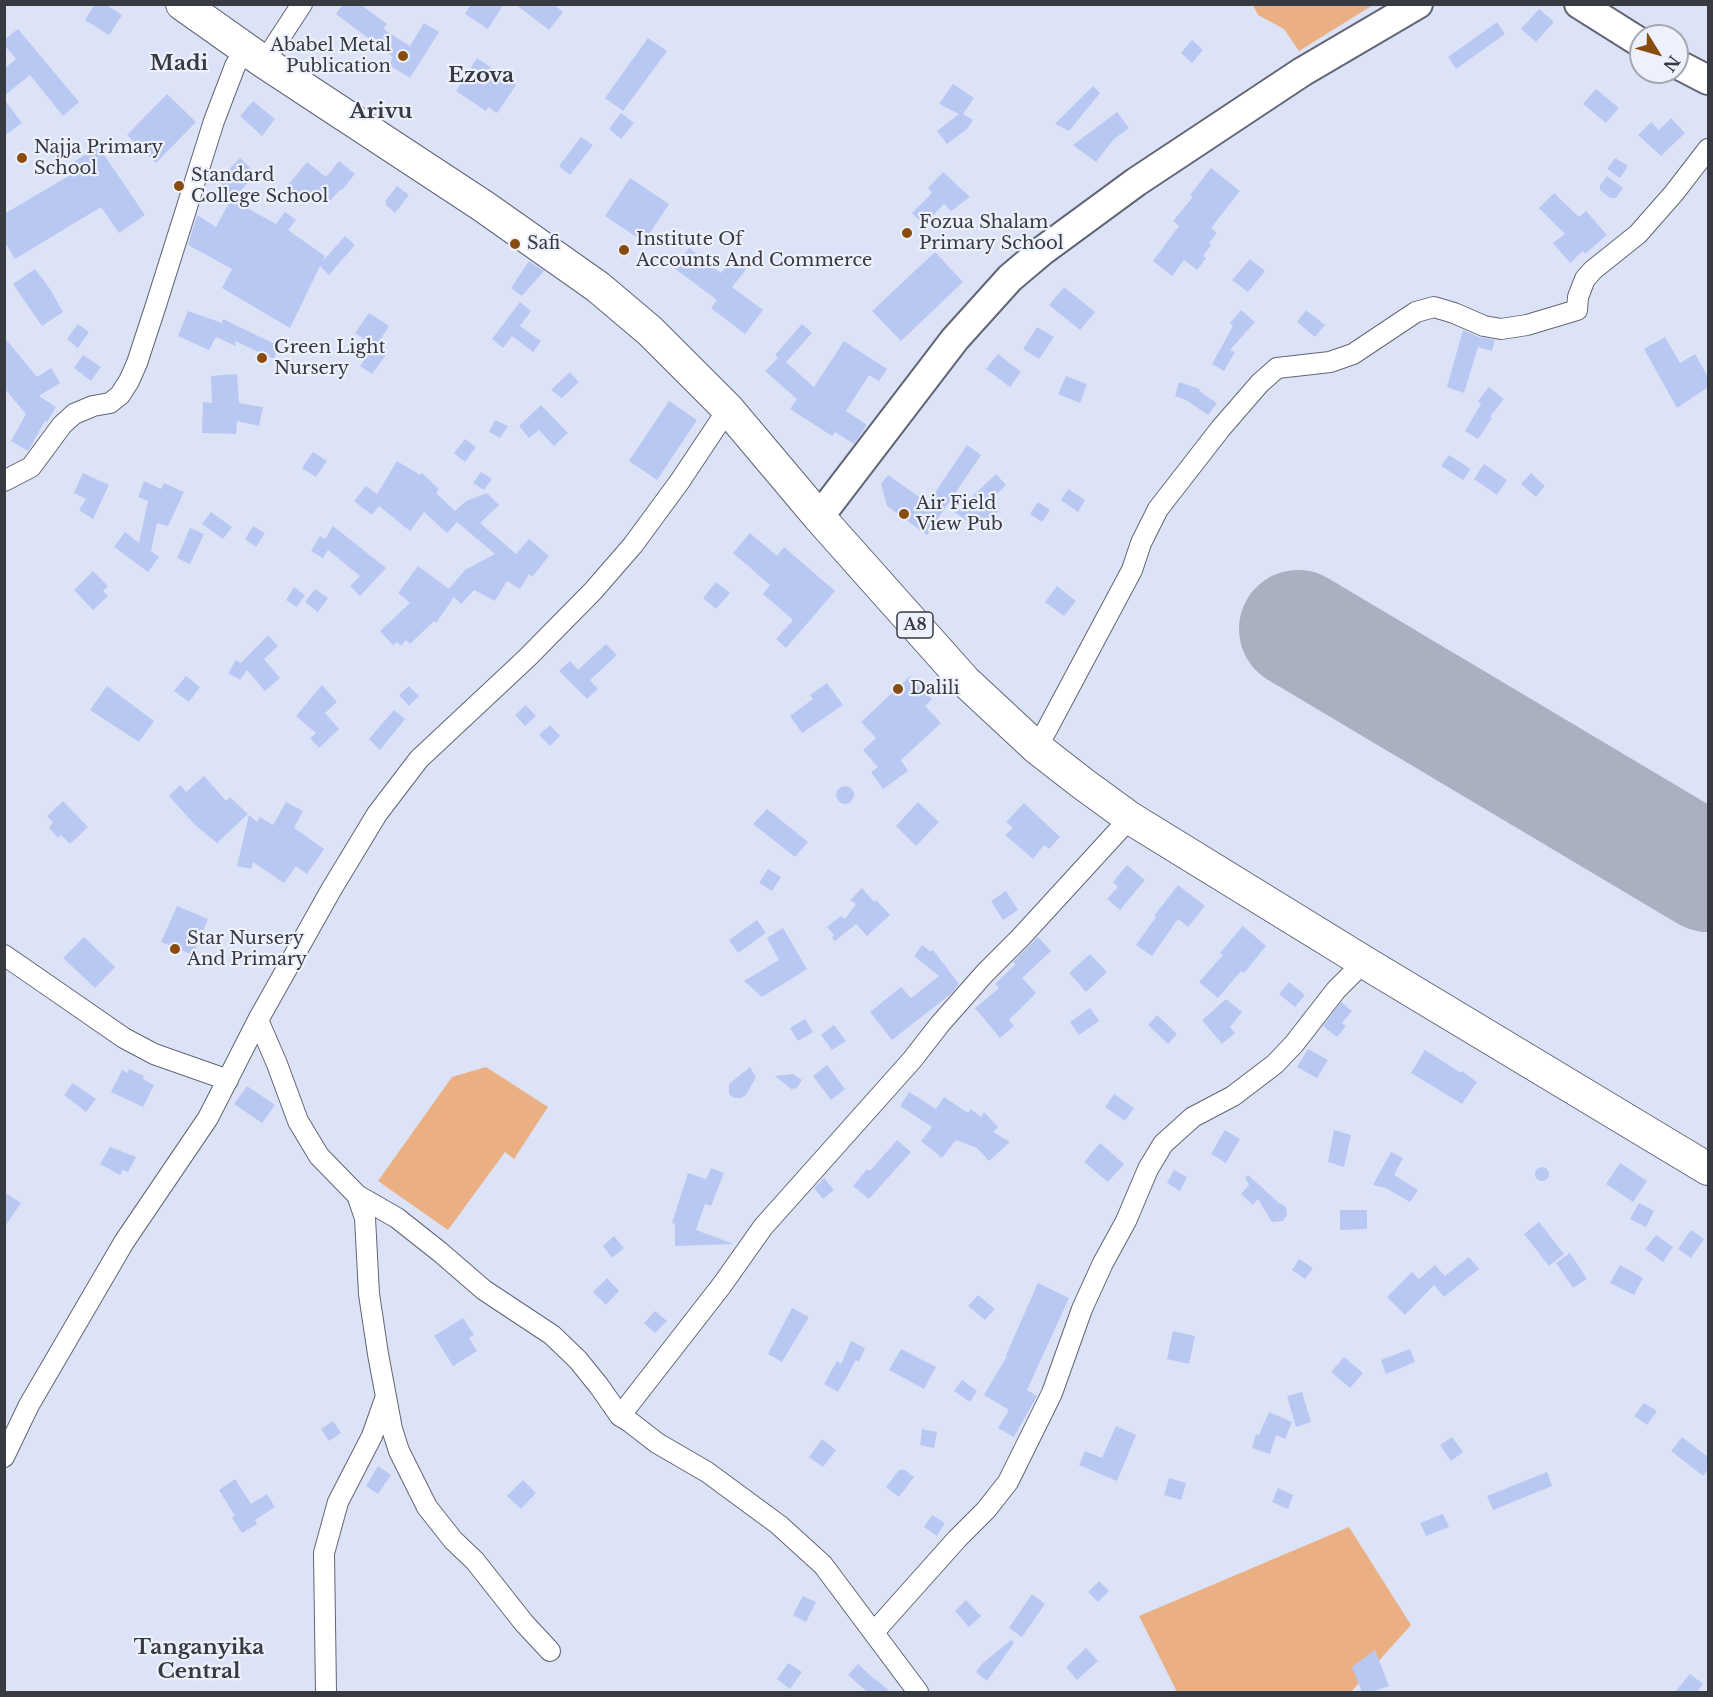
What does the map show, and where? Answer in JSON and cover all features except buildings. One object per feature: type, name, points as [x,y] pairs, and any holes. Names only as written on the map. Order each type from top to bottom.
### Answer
[{"type":"main road","name":"A8","points":[[182,4],[483,206],[598,287],[650,331],[728,409],[819,517],[965,681],[1037,748],[1130,818],[1708,1169]]},
{"type":"street","points":[[4,482],[31,467],[62,425],[74,414],[93,406],[110,403],[120,395],[129,381],[156,305],[214,121],[235,66],[255,55],[302,4]]},
{"type":"street","points":[[819,517],[955,339],[1010,278],[1026,264],[1136,182],[1302,72],[1418,4]]},
{"type":"street","points":[[1579,4],[1629,35]]},
{"type":"street","points":[[1689,70],[1708,80]]},
{"type":"street","points":[[1037,748],[1132,570],[1140,543],[1158,509],[1207,445],[1260,382],[1277,368],[1330,362],[1353,354],[1416,312],[1434,308],[1454,313],[1484,326],[1501,329],[1527,325],[1577,310],[1578,297],[1585,279],[1638,234],[1708,149]]},
{"type":"street","points":[[4,1457],[29,1405],[124,1242],[208,1118],[258,1020],[331,890],[377,814],[419,759],[527,658],[593,591],[633,545],[680,481],[728,409]]},
{"type":"street","points":[[620,1416],[722,1285],[763,1227],[912,1060],[985,973],[1021,938],[1130,818]]},
{"type":"street","points":[[4,956],[124,1038],[154,1054],[228,1080]]},
{"type":"street","points":[[874,1632],[986,1510],[1008,1482],[1052,1394],[1082,1309],[1103,1263],[1126,1221],[1148,1168],[1163,1144],[1193,1117],[1233,1096],[1275,1064],[1294,1044],[1336,990],[1364,962]]},
{"type":"street","points":[[258,1020],[298,1121],[319,1156],[357,1195],[397,1218],[484,1290],[552,1335],[578,1359],[620,1416],[657,1443],[707,1472],[779,1525],[823,1565],[918,1692]]},
{"type":"street","points":[[357,1195],[365,1218],[369,1294],[385,1399],[399,1450],[427,1507],[550,1651]]},
{"type":"street","points":[[326,1692],[324,1553],[338,1502],[372,1436],[385,1399]]},
{"type":"shaded area","points":[[1253,4],[1373,5],[1299,51],[1284,29],[1258,15]]},
{"type":"shaded area","points":[[486,1067],[548,1107],[514,1159],[505,1152],[448,1230],[378,1181],[452,1077]]},
{"type":"shaded area","points":[[1349,1527],[1411,1625],[1351,1692],[1177,1692],[1139,1616]]},
{"type":"runway","points":[[1298,629],[1708,873]]},
{"type":"place","name":"Ababel Metal Publication","points":[[403,56]]},
{"type":"place","name":"Najja Primary School","points":[[22,158]]},
{"type":"place","name":"Standard College School","points":[[179,186]]},
{"type":"place","name":"Fozua Shalam Primary School","points":[[907,233]]},
{"type":"place","name":"Safi","points":[[515,244]]},
{"type":"place","name":"Institute Of Accounts And Commerce","points":[[624,250]]},
{"type":"place","name":"Green Light Nursery","points":[[262,358]]},
{"type":"place","name":"Air Field View Pub","points":[[904,514]]},
{"type":"place","name":"Dalili","points":[[898,689]]},
{"type":"place","name":"Star Nursery And Primary","points":[[175,949]]},
{"type":"district","name":"Madi","points":[[179,64]]},
{"type":"district","name":"Ezova","points":[[481,76]]},
{"type":"district","name":"Arivu","points":[[381,112]]},
{"type":"district","name":"Tanganyika Central","points":[[199,1660]]}]
